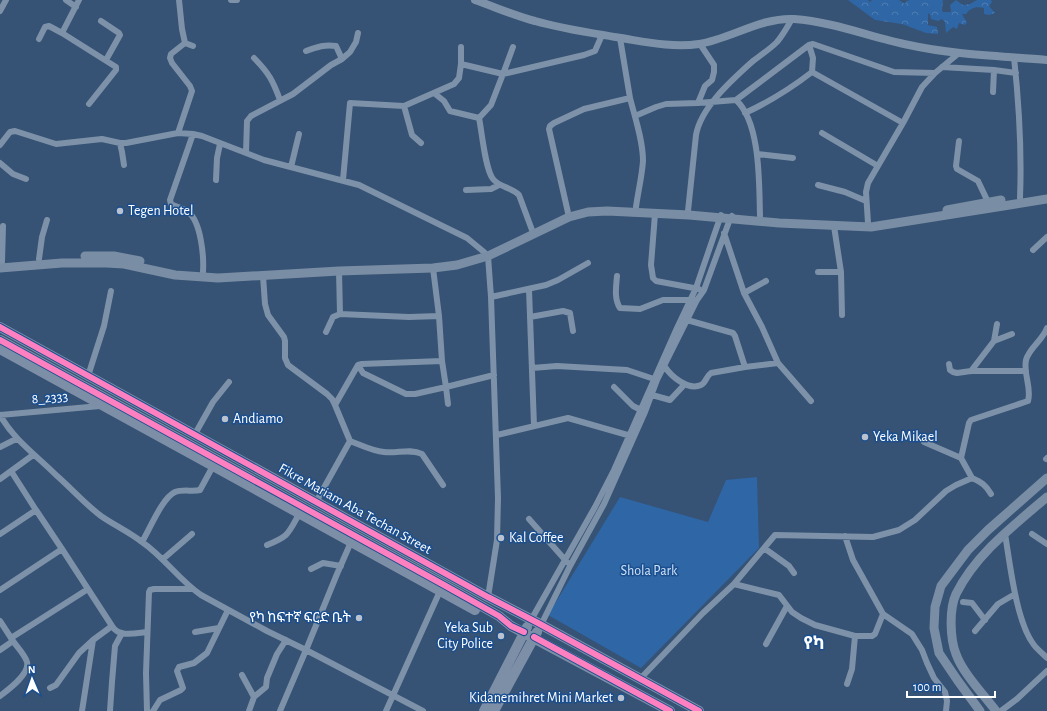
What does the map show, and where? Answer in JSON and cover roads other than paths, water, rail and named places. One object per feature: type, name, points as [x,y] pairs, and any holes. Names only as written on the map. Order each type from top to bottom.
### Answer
[{"type":"main road","points":[[731,217],[760,216],[868,223],[919,218],[988,202],[1047,193]]},
{"type":"main road","points":[[1,264],[62,263],[125,258],[174,269],[203,272],[264,270],[339,271],[433,268],[457,265],[486,254],[568,215],[597,211],[720,216],[834,226],[871,227],[919,218],[1047,199]]},
{"type":"main road","points":[[1,264],[39,259],[106,259],[175,276],[218,278],[263,276],[306,270],[418,264],[448,261],[486,254],[532,230],[588,207],[636,207],[688,211],[720,216]]},
{"type":"main road","name":"Fikre Mariam Aba Techan Street","points":[[0,327],[196,434],[316,502],[356,535],[488,597],[699,711]]},
{"type":"main road","name":"Fikre Mariam Aba Techan Street","points":[[0,340],[356,535],[499,616],[511,626],[670,711]]},
{"type":"main road","points":[[0,348],[299,514],[356,535],[440,591],[496,621],[511,626]]},
{"type":"main road","points":[[980,711],[939,653],[934,628],[935,607],[941,586],[968,550],[988,530],[1047,478]]},
{"type":"main road","points":[[996,711],[956,655],[952,636],[952,612],[955,595],[972,568],[1005,534],[1047,497]]},
{"type":"main road","points":[[484,711],[531,620]]},
{"type":"main road","points":[[494,711],[541,625]]},
{"type":"main road","points":[[562,652],[568,662],[655,711]]},
{"type":"street","points":[[0,11],[6,0]]},
{"type":"street","points":[[66,0],[76,6]]},
{"type":"street","points":[[62,32],[79,0]]},
{"type":"street","points":[[180,0],[182,30],[185,43]]},
{"type":"street","points":[[231,0],[237,0]]},
{"type":"street","points":[[475,0],[534,21],[655,44],[685,46],[700,44],[724,38],[767,22],[792,19],[825,23],[907,45],[959,53],[1047,60]]},
{"type":"street","points":[[688,211],[697,126],[712,102],[740,73],[777,41],[792,19]]},
{"type":"street","points":[[101,22],[120,35],[106,60]]},
{"type":"street","points":[[39,39],[46,26],[62,32],[116,67],[116,70],[89,104]]},
{"type":"street","points":[[246,153],[247,121],[251,116],[293,94],[331,65],[342,59],[350,52],[356,42],[358,33]]},
{"type":"street","points":[[461,64],[504,74],[595,51],[602,35]]},
{"type":"street","points":[[620,38],[630,98],[639,132],[643,158],[636,207]]},
{"type":"street","points":[[185,43],[193,46]]},
{"type":"street","points":[[178,133],[192,91],[170,58],[171,54],[185,43]]},
{"type":"street","points":[[306,51],[328,44],[336,46],[342,59]]},
{"type":"street","points":[[698,103],[705,86],[712,80],[714,72],[714,65],[700,44]]},
{"type":"street","points":[[635,116],[666,104],[736,100],[809,45],[813,44],[894,72],[935,73]]},
{"type":"street","points":[[745,113],[781,95],[812,72],[814,58],[809,45]]},
{"type":"street","points":[[343,180],[350,103],[404,106],[454,84],[457,82],[461,64],[461,47]]},
{"type":"street","points":[[479,118],[491,105],[513,47]]},
{"type":"street","points":[[868,223],[866,192],[868,183],[904,123],[922,88],[935,73],[959,53]]},
{"type":"street","points":[[1014,57],[1022,161],[1020,198]]},
{"type":"street","points":[[254,58],[266,70],[271,78],[280,100]]},
{"type":"street","points":[[942,67],[994,70],[1016,73]]},
{"type":"street","points":[[993,92],[994,70]]},
{"type":"street","points":[[812,72],[904,123]]},
{"type":"street","points":[[434,93],[444,101],[450,111],[479,118]]},
{"type":"street","points":[[568,215],[549,129],[550,126],[584,109],[630,98]]},
{"type":"street","points":[[736,100],[745,113],[753,130],[757,154],[760,216]]},
{"type":"street","points":[[404,106],[412,135],[421,143]]},
{"type":"street","points":[[479,118],[492,178],[499,185],[511,189],[518,196],[532,230]]},
{"type":"street","points":[[0,145],[10,132],[15,131],[56,144],[102,139],[126,143],[178,133],[202,136],[264,160],[343,180],[370,189],[467,238],[486,254],[491,297],[498,498],[497,540],[488,597]]},
{"type":"street","points":[[822,133],[878,166]]},
{"type":"street","points":[[193,134],[170,200],[171,204],[190,213],[196,223],[204,260],[203,272]]},
{"type":"street","points":[[291,167],[299,134]]},
{"type":"street","points":[[959,141],[956,166],[957,169],[978,181],[988,202]]},
{"type":"street","points":[[120,143],[124,165]]},
{"type":"street","points":[[216,180],[217,158],[220,144]]},
{"type":"street","points":[[757,154],[793,158]]},
{"type":"street","points":[[0,164],[13,174],[26,178]]},
{"type":"street","points":[[466,190],[491,189],[499,185]]},
{"type":"street","points":[[818,185],[845,192],[866,201]]},
{"type":"street","points":[[655,214],[651,265],[653,278],[656,281],[704,290]]},
{"type":"street","points":[[541,625],[570,566],[604,504],[655,379],[696,288],[720,216]]},
{"type":"street","points":[[643,411],[652,395],[655,379],[665,367],[697,300],[704,290],[731,217]]},
{"type":"street","points":[[39,259],[42,237],[47,220]]},
{"type":"street","points":[[1,264],[3,226]]},
{"type":"street","points":[[834,226],[841,272],[842,315]]},
{"type":"street","points":[[724,233],[744,293],[762,327],[778,363],[811,401]]},
{"type":"street","points":[[1033,250],[1047,237]]},
{"type":"street","points":[[491,297],[546,285],[558,280],[588,262]]},
{"type":"street","points":[[433,268],[439,316],[442,361],[448,404]]},
{"type":"street","points":[[339,271],[340,314]]},
{"type":"street","points":[[818,272],[841,272]]},
{"type":"street","points":[[263,276],[265,304],[268,315],[284,337],[285,358],[288,365],[332,399],[350,441],[383,452],[411,450],[422,454],[443,485]]},
{"type":"street","points":[[617,276],[616,294],[617,303],[620,308],[640,309],[663,300],[697,300]]},
{"type":"street","points":[[744,293],[766,281]]},
{"type":"street","points":[[529,289],[534,426]]},
{"type":"street","points":[[88,376],[104,326],[111,291]]},
{"type":"street","points":[[530,317],[562,311],[567,312],[570,314],[574,331]]},
{"type":"street","points":[[326,332],[333,317],[340,314],[409,317],[439,316]]},
{"type":"street","points":[[687,320],[733,333],[745,367]]},
{"type":"street","points":[[971,372],[994,341],[997,324]]},
{"type":"street","points":[[960,458],[971,420],[1028,402],[1029,397],[1026,359],[1043,337],[1047,328]]},
{"type":"street","points":[[994,341],[1012,334]]},
{"type":"street","points":[[358,365],[442,361]]},
{"type":"street","points":[[665,367],[669,373],[685,384],[700,386],[703,384],[708,373],[778,363]]},
{"type":"street","points":[[949,364],[950,370],[953,372],[963,373],[1026,371]]},
{"type":"street","points":[[358,365],[363,373],[406,394],[415,394],[494,375]]},
{"type":"street","points":[[335,405],[358,365]]},
{"type":"street","points":[[532,368],[557,366],[627,370],[655,379]]},
{"type":"street","points":[[196,434],[216,397],[229,382]]},
{"type":"street","points":[[652,395],[670,400],[685,384]]},
{"type":"street","points":[[614,387],[633,406],[643,411]]},
{"type":"street","name":"8_2333","points":[[0,415],[102,406]]},
{"type":"street","points":[[0,415],[16,439],[55,473],[91,508],[142,542],[163,559],[192,589],[200,595],[422,711]]},
{"type":"street","points":[[497,435],[568,418],[632,436]]},
{"type":"street","points":[[531,620],[632,436]]},
{"type":"street","points":[[0,447],[16,439]]},
{"type":"street","points":[[316,502],[350,441]]},
{"type":"street","points":[[924,442],[960,458],[972,478],[987,487],[991,494]]},
{"type":"street","points":[[0,479],[34,455]]},
{"type":"street","points":[[142,542],[159,510],[173,494],[179,491],[200,490],[213,466]]},
{"type":"street","points":[[11,471],[116,631],[122,633],[147,632]]},
{"type":"street","points":[[640,679],[703,613],[734,584],[775,535],[873,537],[899,530],[915,520],[946,491],[972,478]]},
{"type":"street","points":[[0,534],[36,510]]},
{"type":"street","points":[[267,545],[280,540],[287,535],[299,514]]},
{"type":"street","points":[[529,519],[570,566]]},
{"type":"street","points":[[163,559],[192,534]]},
{"type":"street","points":[[1005,534],[1015,594],[1020,611],[1034,645],[1047,658]]},
{"type":"street","points":[[1032,534],[1047,544]]},
{"type":"street","points":[[280,711],[341,566],[356,535]]},
{"type":"street","points":[[846,536],[853,560],[883,614],[912,634],[922,650],[934,678],[944,692],[947,701],[946,711]]},
{"type":"street","points":[[764,548],[789,566],[794,573]]},
{"type":"street","points":[[0,590],[62,549]]},
{"type":"street","points":[[311,569],[323,563],[341,566]]},
{"type":"street","points":[[734,584],[779,595],[792,612],[815,625],[855,636],[872,636],[875,634],[883,614]]},
{"type":"street","points":[[0,650],[12,639],[88,588]]},
{"type":"street","points":[[147,711],[147,632],[148,597],[150,590],[172,588],[192,589]]},
{"type":"street","points":[[386,711],[440,591]]},
{"type":"street","points":[[974,631],[998,604],[1015,594]]},
{"type":"street","points":[[963,602],[971,603],[985,620]]},
{"type":"street","points":[[766,644],[787,606]]},
{"type":"street","points":[[153,711],[160,700],[181,690],[182,688],[177,671],[179,667],[194,663],[207,653],[228,610]]},
{"type":"street","points":[[0,621],[26,661],[27,665],[20,678],[0,696]]},
{"type":"street","points":[[50,688],[56,685],[79,653],[112,626]]},
{"type":"street","points":[[195,632],[219,628]]},
{"type":"street","points":[[110,711],[115,646],[122,633]]},
{"type":"street","points":[[847,684],[852,669],[855,636]]},
{"type":"street","points":[[75,711],[82,711],[93,640]]},
{"type":"street","points":[[249,711],[254,697],[266,687],[267,678],[277,654],[286,640]]},
{"type":"street","points":[[1001,711],[1047,671]]},
{"type":"street","points":[[242,675],[254,697]]},
{"type":"place","name":"Tegen Hotel","points":[[120,211]]},
{"type":"place","name":"Andiamo","points":[[225,419]]},
{"type":"place","name":"Yeka Mikael","points":[[865,437]]},
{"type":"place","name":"Kal Coffee","points":[[501,538]]},
{"type":"place","name":"የካ ከፍተኛ ፍርድ ቤት","points":[[359,618]]},
{"type":"place","name":"Yeka Sub City Police","points":[[501,636]]},
{"type":"place","name":"Kidanemihret Mini Market","points":[[621,698]]},
{"type":"district","name":"የካ","points":[[814,644]]},
{"type":"park label","name":"Shola Park","points":[[649,571]]}]
